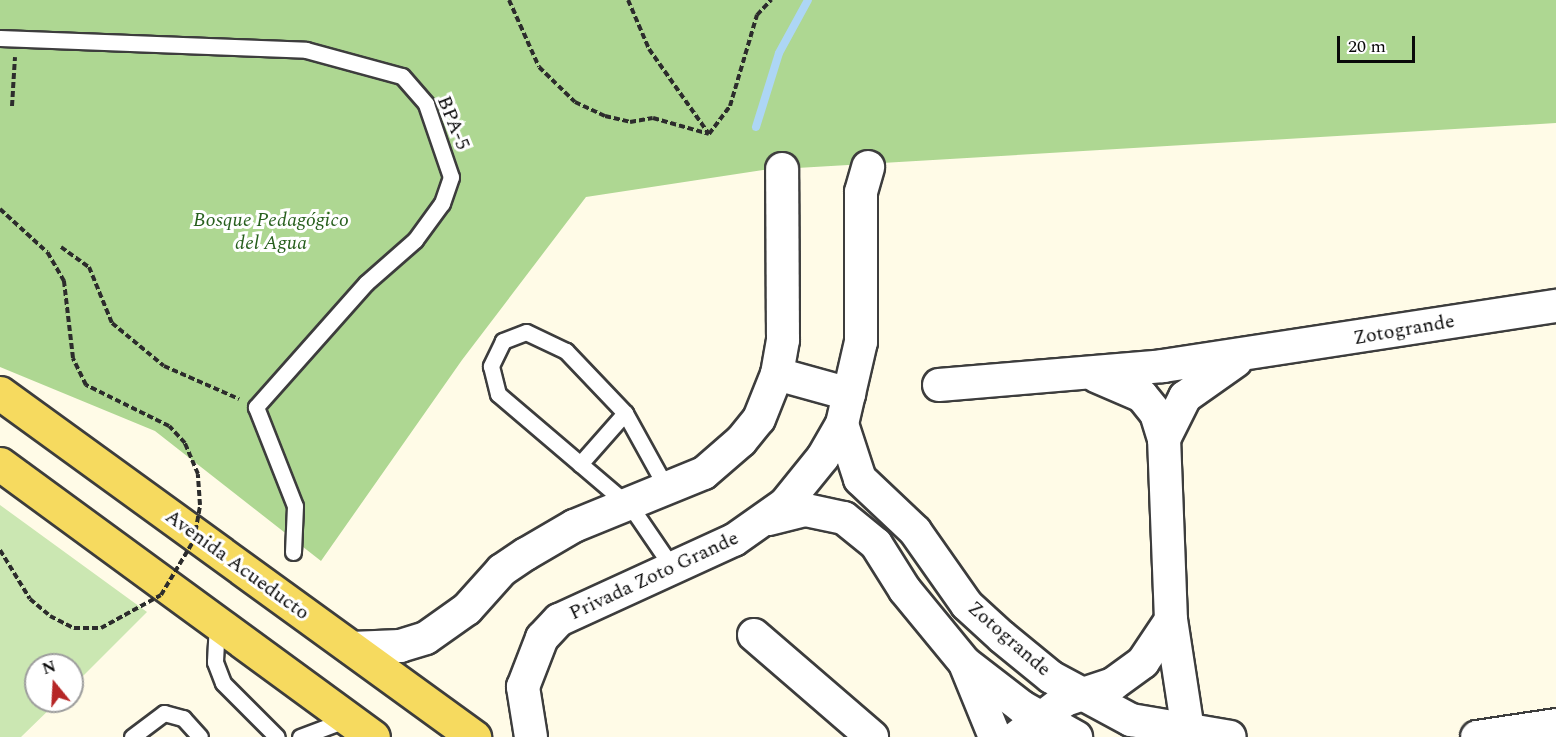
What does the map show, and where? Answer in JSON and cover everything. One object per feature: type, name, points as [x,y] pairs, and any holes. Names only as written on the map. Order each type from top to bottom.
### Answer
[{"type":"main road","name":"Avenida Acueducto","points":[[0,393],[474,737]]},
{"type":"main road","points":[[0,464],[217,620],[361,728]]},
{"type":"street","points":[[766,520],[804,485],[842,424],[861,342],[861,192],[868,167]]},
{"type":"street","points":[[351,648],[400,646],[426,638],[467,609],[502,570],[526,554],[574,526],[631,507],[704,473],[741,441],[759,419],[777,374],[784,303],[782,169]]},
{"type":"street","name":"Zotogrande","points":[[939,385],[1080,373],[1252,353],[1556,306]]},
{"type":"street","name":"Zotogrande","points":[[1164,439],[1185,397],[1252,353]]},
{"type":"street","name":"Zotogrande","points":[[1080,373],[1131,387],[1156,413],[1164,439],[1171,620],[1188,734]]},
{"type":"street","points":[[777,374],[849,394]]},
{"type":"street","name":"Zotogrande","points":[[842,424],[860,479],[915,531],[976,613],[1051,677],[1131,720],[1188,734],[1230,737]]},
{"type":"street","points":[[868,537],[891,510]]},
{"type":"street","name":"Zotogrande","points":[[766,520],[822,511],[844,518],[868,537],[965,663],[1041,718],[1076,737]]},
{"type":"street","name":"Privada Zoto Grande","points":[[531,737],[523,687],[542,638],[582,605],[672,567],[766,520]]},
{"type":"street","points":[[1017,737],[1041,718],[1082,694],[1113,684],[1143,662],[1171,620]]},
{"type":"street","points":[[754,635],[872,737]]},
{"type":"street","points":[[965,663],[995,737]]},
{"type":"street","points":[[1477,737],[1556,725]]},
{"type":"lane","name":"BPA-5","points":[[0,38],[191,50],[306,50],[402,76],[426,104],[451,177],[442,203],[415,240],[366,283],[256,407]]},
{"type":"lane","points":[[667,489],[625,413],[566,351],[526,332],[503,341],[491,366],[498,394],[631,507],[672,567]]},
{"type":"lane","points":[[256,407],[295,506],[293,552]]},
{"type":"lane","points":[[580,464],[625,413]]},
{"type":"lane","points":[[217,620],[215,662],[223,683],[277,737]]},
{"type":"lane","points":[[132,737],[164,713],[183,718],[200,737]]},
{"type":"lane","points":[[300,737],[361,728]]},
{"type":"path","points":[[509,0],[539,67],[574,102],[613,118],[653,118],[709,134]]},
{"type":"path","points":[[628,0],[649,49],[709,134]]},
{"type":"path","points":[[709,134],[730,106],[757,15],[771,0]]},
{"type":"path","points":[[12,106],[16,38]]},
{"type":"path","points":[[0,209],[47,252],[64,281],[73,358],[86,385],[168,426],[185,443],[198,474],[200,505],[194,540],[161,595],[101,628],[74,628],[50,616],[30,600],[0,550]]},
{"type":"path","points":[[61,247],[89,267],[112,323],[164,366],[256,407]]},
{"type":"green space","name":"Bosque Pedagógico del Agua","points":[[0,0],[1556,0],[1556,123],[763,170],[586,197],[462,360],[321,561],[155,431],[0,367]]},
{"type":"green space","points":[[0,505],[147,612],[84,675],[84,653],[24,653],[24,713],[46,713],[21,737],[0,737]]},
{"type":"waterway","points":[[756,127],[779,53],[808,0]]}]
